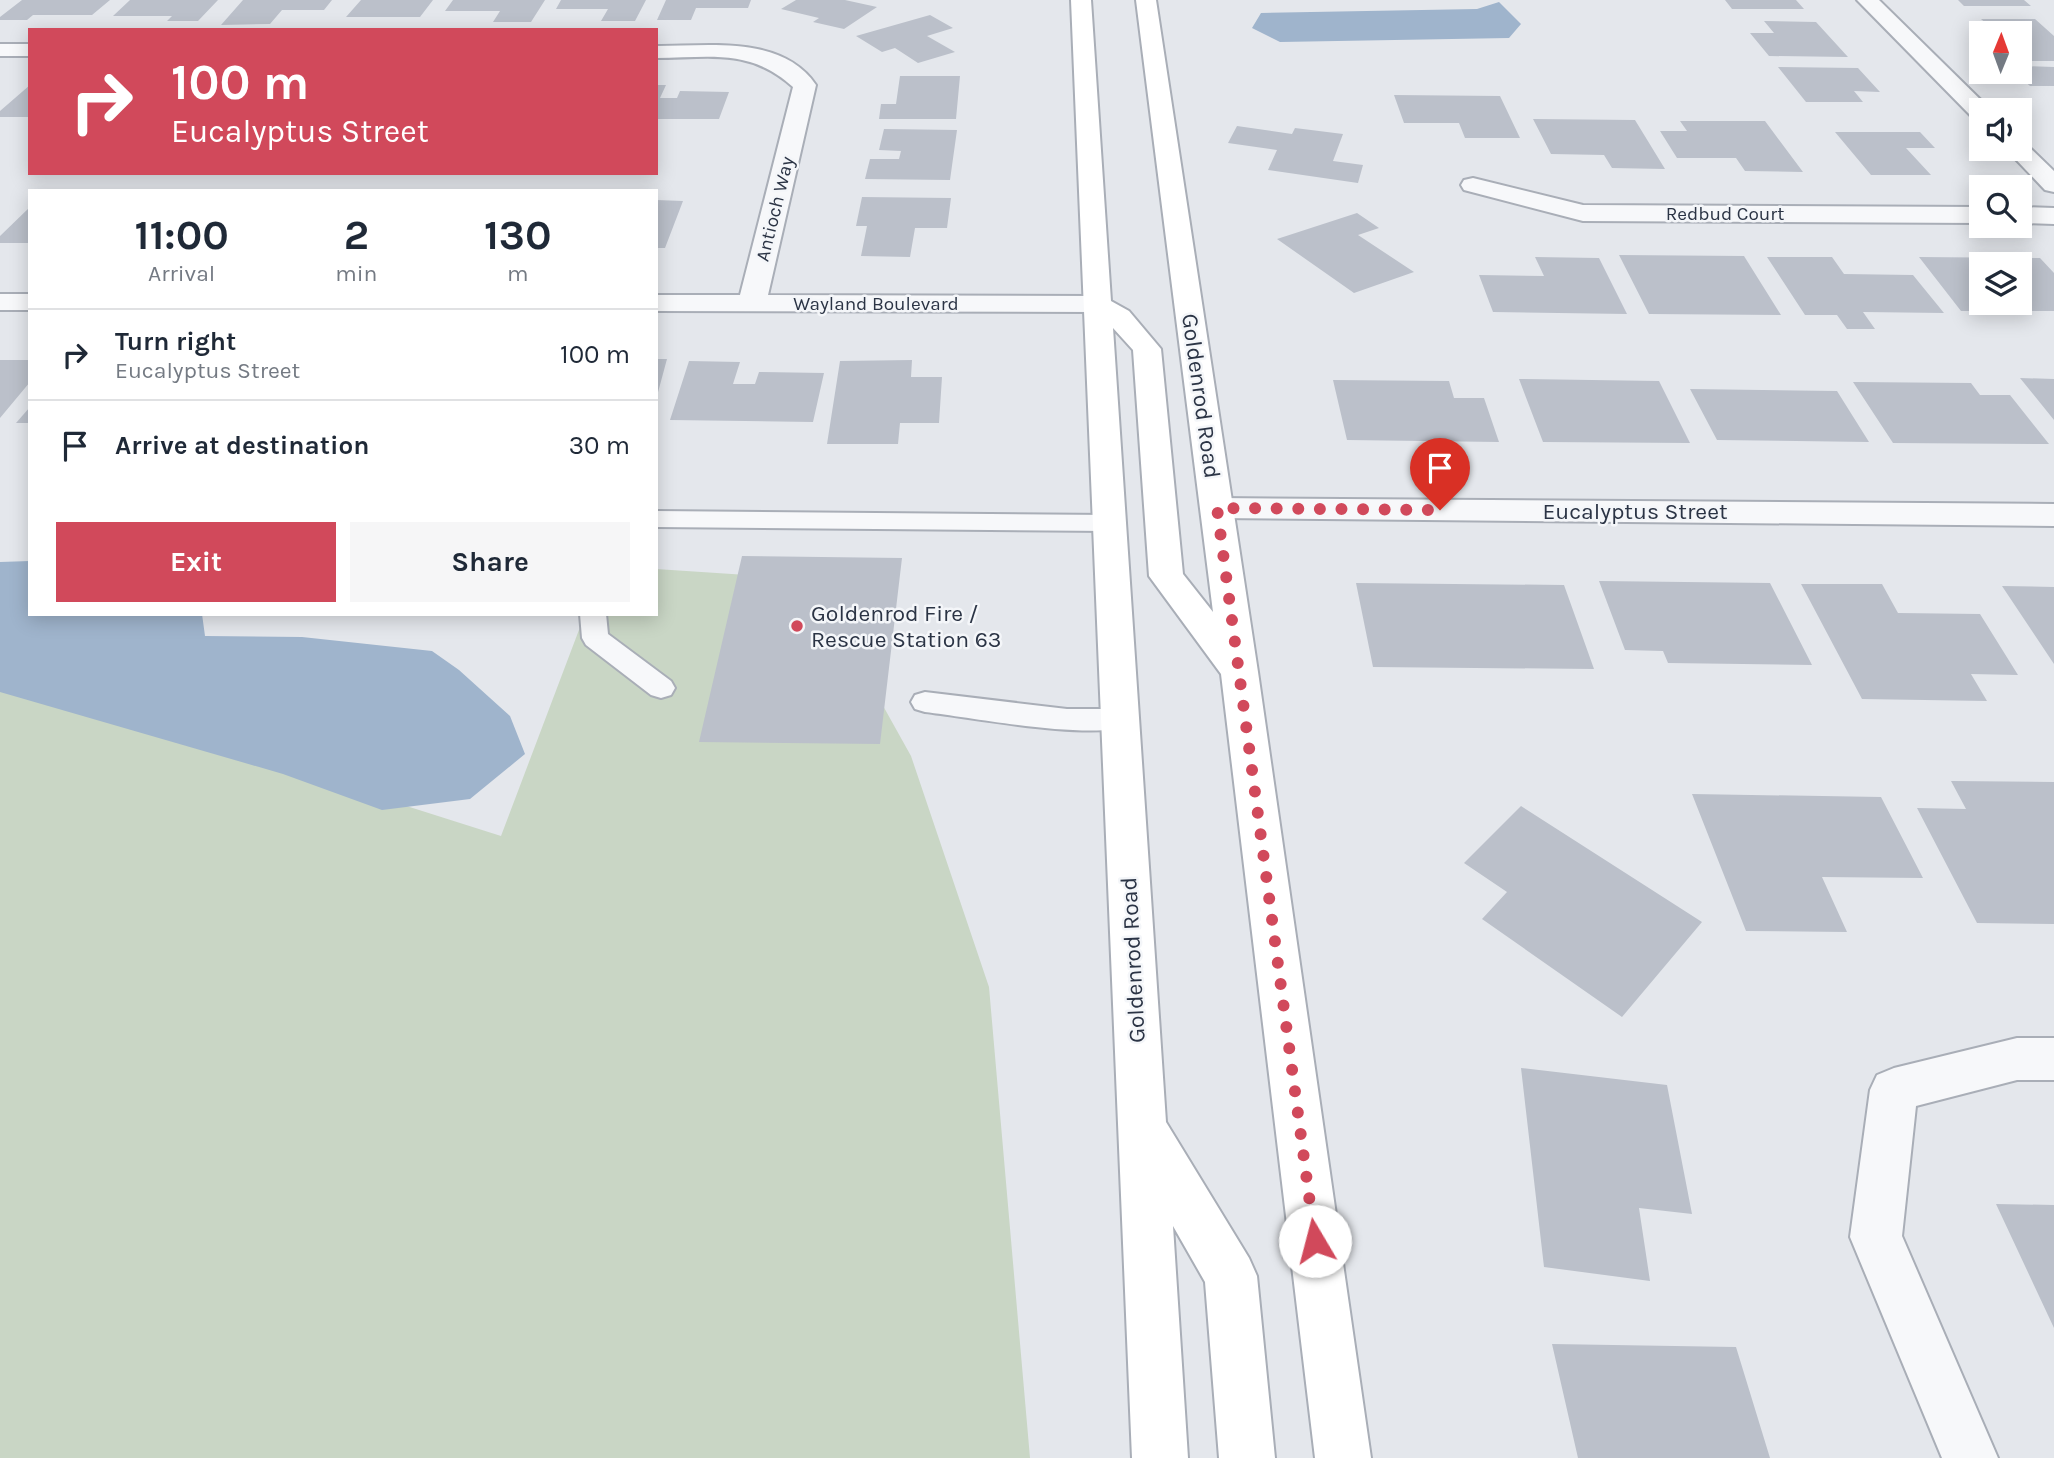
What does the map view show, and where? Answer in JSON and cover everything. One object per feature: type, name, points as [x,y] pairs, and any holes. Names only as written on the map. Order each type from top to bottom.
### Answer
[{"type":"main road","name":"Goldenrod Road","points":[[1081,0],[1160,1458]]},
{"type":"main road","name":"Goldenrod Road","points":[[1146,0],[1217,508],[1343,1458]]},
{"type":"main road","points":[[1096,304],[1119,317],[1147,349],[1166,576],[1239,672]]},
{"type":"main road","points":[[1141,1125],[1231,1276],[1247,1458]]},
{"type":"street","points":[[1867,0],[1969,101]]},
{"type":"street","points":[[0,50],[28,50]]},
{"type":"street","name":"Antioch Way","points":[[658,52],[747,52],[784,66],[805,85],[752,303]]},
{"type":"street","points":[[2030,161],[2054,185]]},
{"type":"street","name":"Redbud Court","points":[[1473,185],[1583,213],[1969,215]]},
{"type":"street","points":[[2032,215],[2054,216]]},
{"type":"street","points":[[0,302],[28,302]]},
{"type":"street","name":"Wayland Boulevard","points":[[658,303],[1096,304]]},
{"type":"street","name":"Eucalyptus Street","points":[[1217,508],[2054,514]]},
{"type":"street","points":[[1970,1458],[1876,1237],[1894,1090],[2017,1059],[2054,1059]]},
{"type":"lane","points":[[658,519],[1110,523]]},
{"type":"lane","points":[[593,616],[595,638],[661,688]]},
{"type":"lane","points":[[925,702],[1067,719],[1122,719]]},
{"type":"green space","points":[[658,569],[762,576],[838,625],[911,756],[989,987],[1030,1458],[0,1458],[0,677],[501,836],[584,616],[658,616]]},
{"type":"water","points":[[1499,2],[1521,24],[1509,38],[1280,42],[1252,28],[1261,13],[1477,9]]},
{"type":"water","points":[[28,561],[28,616],[202,616],[205,636],[302,637],[432,651],[459,670],[510,716],[525,754],[470,799],[382,810],[283,774],[0,692],[0,562]]},
{"type":"building","points":[[22,0],[110,0],[92,15],[33,15],[27,20],[0,20],[0,17]]},
{"type":"building","points":[[130,0],[218,0],[198,21],[167,21],[172,16],[113,16]]},
{"type":"building","points":[[243,0],[332,0],[324,10],[282,10],[270,24],[221,25]]},
{"type":"building","points":[[361,0],[433,0],[420,17],[346,17]]},
{"type":"building","points":[[453,0],[545,0],[531,22],[493,22],[500,11],[445,11]]},
{"type":"building","points":[[561,0],[646,0],[635,21],[601,21],[608,9],[556,9]]},
{"type":"building","points":[[666,0],[751,0],[748,8],[696,8],[691,20],[657,20]]},
{"type":"building","points":[[796,0],[845,0],[877,7],[844,29],[813,22],[819,18],[781,9]]},
{"type":"building","points":[[1725,0],[1796,0],[1804,9],[1732,9]]},
{"type":"building","points":[[1958,0],[2024,0],[2031,6],[1964,6]]},
{"type":"building","points":[[930,15],[953,28],[927,36],[955,52],[918,63],[895,48],[882,52],[856,36]]},
{"type":"building","points":[[1981,19],[2035,19],[2054,36],[2054,61],[2032,61],[2032,21]]},
{"type":"building","points":[[1764,21],[1816,22],[1848,57],[1769,56],[1750,33],[1774,33]]},
{"type":"building","points":[[2032,66],[2054,67],[2054,86],[2028,84],[2032,84]]},
{"type":"building","points":[[1778,67],[1858,68],[1880,92],[1854,91],[1863,102],[1806,102]]},
{"type":"building","points":[[900,76],[960,76],[956,119],[879,119],[881,104],[896,104]]},
{"type":"building","points":[[658,85],[666,85],[660,98],[677,98],[680,91],[729,92],[719,119],[658,119]]},
{"type":"building","points":[[28,87],[28,117],[0,117],[0,111]]},
{"type":"building","points":[[1394,95],[1500,96],[1520,138],[1465,138],[1459,123],[1404,123]]},
{"type":"building","points":[[1533,119],[1635,120],[1665,169],[1612,168],[1604,155],[1551,154]]},
{"type":"building","points":[[1680,121],[1765,121],[1803,172],[1745,171],[1736,158],[1677,158],[1660,131],[1687,131]]},
{"type":"building","points":[[1237,126],[1292,134],[1295,128],[1343,134],[1333,161],[1363,165],[1358,183],[1268,170],[1277,150],[1228,143]]},
{"type":"building","points":[[884,129],[957,130],[950,180],[865,179],[870,159],[899,159],[901,151],[879,150]]},
{"type":"building","points":[[1835,132],[1920,132],[1935,148],[1906,148],[1931,175],[1871,175]]},
{"type":"building","points":[[862,197],[951,198],[947,228],[915,228],[910,257],[861,256],[867,226],[856,226]]},
{"type":"building","points":[[658,200],[683,201],[665,248],[658,248]]},
{"type":"building","points":[[28,209],[28,243],[0,243],[0,236]]},
{"type":"building","points":[[1357,213],[1379,228],[1358,235],[1414,272],[1354,293],[1277,239]]},
{"type":"building","points":[[1619,255],[1744,256],[1781,315],[1649,314]]},
{"type":"building","points":[[1535,257],[1599,258],[1627,314],[1493,312],[1479,275],[1544,276]]},
{"type":"building","points":[[1767,257],[1832,257],[1844,274],[1913,275],[1944,313],[1863,312],[1875,329],[1847,329],[1837,315],[1805,315]]},
{"type":"building","points":[[1919,257],[1969,257],[1969,311],[1961,311]]},
{"type":"building","points":[[2032,258],[2040,258],[2054,273],[2054,311],[2032,311]]},
{"type":"building","points":[[658,359],[667,359],[658,392]]},
{"type":"building","points":[[0,360],[28,360],[28,384],[0,418]]},
{"type":"building","points":[[912,360],[911,377],[942,377],[939,423],[900,423],[898,444],[827,444],[840,361]]},
{"type":"building","points":[[689,361],[740,362],[733,384],[755,384],[759,372],[824,373],[813,422],[670,420]]},
{"type":"building","points":[[2020,378],[2054,379],[2054,420]]},
{"type":"building","points":[[1519,379],[1659,381],[1690,443],[1543,442]]},
{"type":"building","points":[[1333,380],[1449,381],[1454,398],[1484,398],[1499,442],[1347,440]]},
{"type":"building","points":[[1853,382],[1971,383],[1980,395],[2010,395],[2049,444],[1893,443]]},
{"type":"building","points":[[1690,389],[1837,391],[1869,442],[1717,440]]},
{"type":"building","points":[[28,409],[28,423],[16,423]]},
{"type":"building","points":[[742,556],[902,558],[880,744],[699,742]]},
{"type":"building","points":[[1599,581],[1770,583],[1812,665],[1668,663],[1663,651],[1625,650]]},
{"type":"building","points":[[1356,583],[1564,585],[1594,669],[1373,667]]},
{"type":"building","points":[[1801,584],[1882,584],[1898,613],[1980,614],[2018,675],[1971,674],[1987,701],[1862,699]]},
{"type":"building","points":[[2002,586],[2054,587],[2054,664]]},
{"type":"building","points":[[1951,781],[2054,782],[2054,924],[1977,923],[1917,808],[1966,809]]},
{"type":"building","points":[[1692,794],[1881,797],[1923,878],[1822,877],[1847,932],[1746,931]]},
{"type":"building","points":[[1521,806],[1702,922],[1622,1017],[1482,919],[1507,892],[1464,863]]},
{"type":"building","points":[[1521,1068],[1667,1085],[1692,1214],[1639,1208],[1650,1281],[1544,1267]]},
{"type":"building","points":[[1996,1204],[2054,1205],[2054,1328]]},
{"type":"building","points":[[1552,1344],[1736,1347],[1770,1458],[1578,1458]]},
{"type":"place","name":"Goldenrod Fire / Rescue Station 63","points":[[797,626]]},
{"type":"route","points":[[1315,1241],[1217,508],[1440,510]]}]
